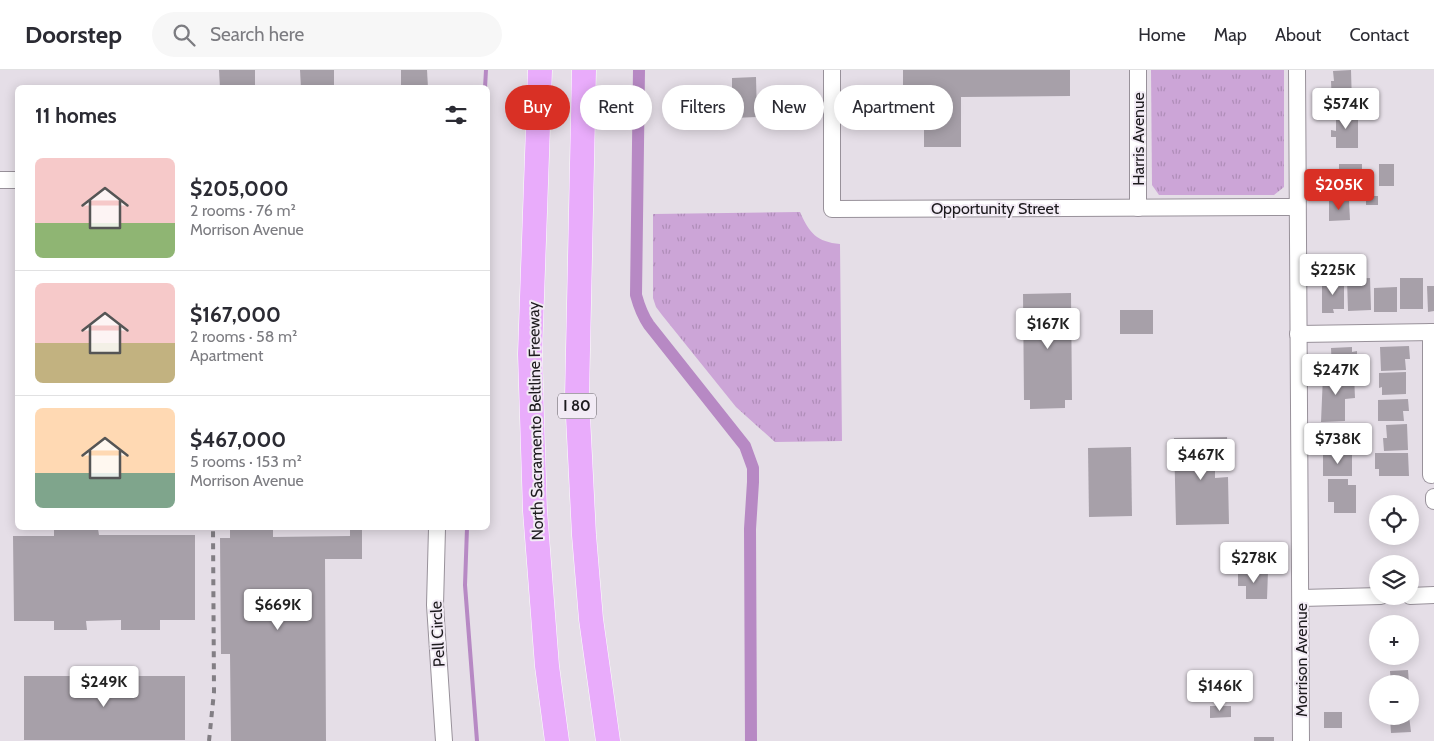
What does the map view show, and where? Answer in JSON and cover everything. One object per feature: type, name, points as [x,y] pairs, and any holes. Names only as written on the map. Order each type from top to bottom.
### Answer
[{"type":"highway","name":"North Sacramento Beltline Freeway","points":[[540,70],[531,364],[535,511],[548,666],[557,741]]},
{"type":"highway","name":"I 80","points":[[584,70],[577,397],[584,535],[591,619],[608,741]]},
{"type":"street","name":"Opportunity Street","points":[[832,70],[832,209],[1297,207]]},
{"type":"street","name":"Harris Avenue","points":[[1138,70],[1138,208]]},
{"type":"street","name":"Morrison Avenue","points":[[1297,70],[1301,741]]},
{"type":"street","points":[[0,180],[15,180]]},
{"type":"street","points":[[1298,334],[1433,332],[1431,475]]},
{"type":"street","name":"Pell Circle","points":[[437,530],[435,605],[444,741]]},
{"type":"street","points":[[1419,596],[1434,595]]},
{"type":"street","points":[[1300,598],[1369,596]]},
{"type":"green space","points":[[1151,70],[1284,70],[1284,187],[1274,195],[1159,195],[1152,185]]},
{"type":"green space","points":[[800,212],[807,226],[820,239],[840,244],[842,441],[775,442],[736,407],[662,315],[656,307],[653,298],[653,214]]},
{"type":"building","points":[[219,70],[255,70],[255,85],[220,85]]},
{"type":"building","points":[[300,70],[334,70],[334,85],[301,85]]},
{"type":"building","points":[[401,70],[427,70],[428,85],[401,85]]},
{"type":"building","points":[[903,70],[1070,70],[1070,96],[961,97],[961,147],[924,147],[924,130],[953,130],[953,85],[903,85]]},
{"type":"building","points":[[1351,70],[1352,104],[1332,105],[1331,81],[1334,81],[1333,71]]},
{"type":"building","points":[[756,77],[756,85],[754,85],[754,117],[744,118],[744,85],[732,85],[732,78]]},
{"type":"building","points":[[1336,109],[1351,109],[1351,120],[1358,120],[1358,148],[1336,148],[1336,137],[1331,137],[1331,130],[1336,131]]},
{"type":"building","points":[[1339,164],[1362,164],[1362,183],[1339,183]]},
{"type":"building","points":[[1379,164],[1394,164],[1394,186],[1379,186]]},
{"type":"building","points":[[1366,196],[1378,196],[1378,205],[1366,205]]},
{"type":"building","points":[[1329,201],[1349,201],[1350,220],[1329,221]]},
{"type":"building","points":[[1370,278],[1371,310],[1348,311],[1347,279]]},
{"type":"building","points":[[1400,278],[1423,278],[1423,309],[1400,309]]},
{"type":"building","points":[[1322,281],[1344,281],[1344,309],[1333,309],[1334,313],[1322,313]]},
{"type":"building","points":[[1427,286],[1434,286],[1434,311],[1428,312]]},
{"type":"building","points":[[1397,287],[1397,312],[1374,312],[1374,288]]},
{"type":"building","points":[[1071,293],[1072,400],[1065,400],[1065,408],[1030,409],[1030,400],[1024,400],[1023,294]]},
{"type":"building","points":[[1120,310],[1153,310],[1153,334],[1120,334]]},
{"type":"building","points":[[1409,346],[1410,359],[1405,359],[1406,370],[1381,371],[1380,347]]},
{"type":"building","points":[[1352,347],[1352,352],[1357,351],[1357,372],[1332,373],[1331,348]]},
{"type":"building","points":[[1406,372],[1406,394],[1382,395],[1382,387],[1379,388],[1379,373]]},
{"type":"building","points":[[1354,374],[1355,398],[1345,399],[1345,421],[1321,422],[1323,375]]},
{"type":"building","points":[[1408,399],[1409,411],[1403,411],[1404,421],[1378,421],[1378,400]]},
{"type":"building","points":[[1407,424],[1408,450],[1384,451],[1383,438],[1387,438],[1386,425]]},
{"type":"building","points":[[1323,428],[1355,428],[1355,451],[1323,451]]},
{"type":"building","points":[[1227,437],[1228,470],[1215,471],[1215,478],[1228,477],[1229,524],[1176,525],[1174,438]]},
{"type":"building","points":[[1131,447],[1132,516],[1089,517],[1088,448]]},
{"type":"building","points":[[1375,453],[1408,453],[1409,476],[1379,476],[1379,469],[1375,469]]},
{"type":"building","points":[[1323,454],[1352,454],[1352,476],[1323,476]]},
{"type":"building","points":[[1328,479],[1348,479],[1348,485],[1356,485],[1356,513],[1334,513],[1334,502],[1328,502]]},
{"type":"building","points":[[54,530],[98,530],[99,535],[195,535],[195,620],[160,620],[160,630],[121,630],[121,620],[86,621],[87,630],[54,630],[54,621],[14,621],[13,536],[54,536]]},
{"type":"building","points":[[230,530],[273,530],[273,537],[350,536],[350,530],[362,530],[362,559],[325,559],[326,741],[231,741],[230,654],[221,654],[220,538],[230,538]]},
{"type":"building","points":[[1238,571],[1268,571],[1267,599],[1246,599],[1246,586],[1238,586]]},
{"type":"building","points":[[1408,670],[1408,675],[1390,675],[1390,671]]},
{"type":"building","points":[[24,676],[185,676],[185,740],[24,740]]},
{"type":"building","points":[[1210,706],[1231,706],[1231,717],[1210,718]]},
{"type":"building","points":[[1324,712],[1342,712],[1342,728],[1324,728]]},
{"type":"building","points":[[1391,725],[1410,725],[1411,732],[1391,733]]},
{"type":"building","points":[[1254,737],[1274,737],[1274,741],[1254,741]]},
{"type":"waterway","points":[[485,85],[486,70]]},
{"type":"waterway","points":[[639,70],[637,299],[649,325],[745,446],[753,468],[750,529],[751,741]]},
{"type":"waterway","points":[[467,530],[465,585],[477,741]]},
{"type":"railway","points":[[209,741],[214,692],[213,530]]}]
